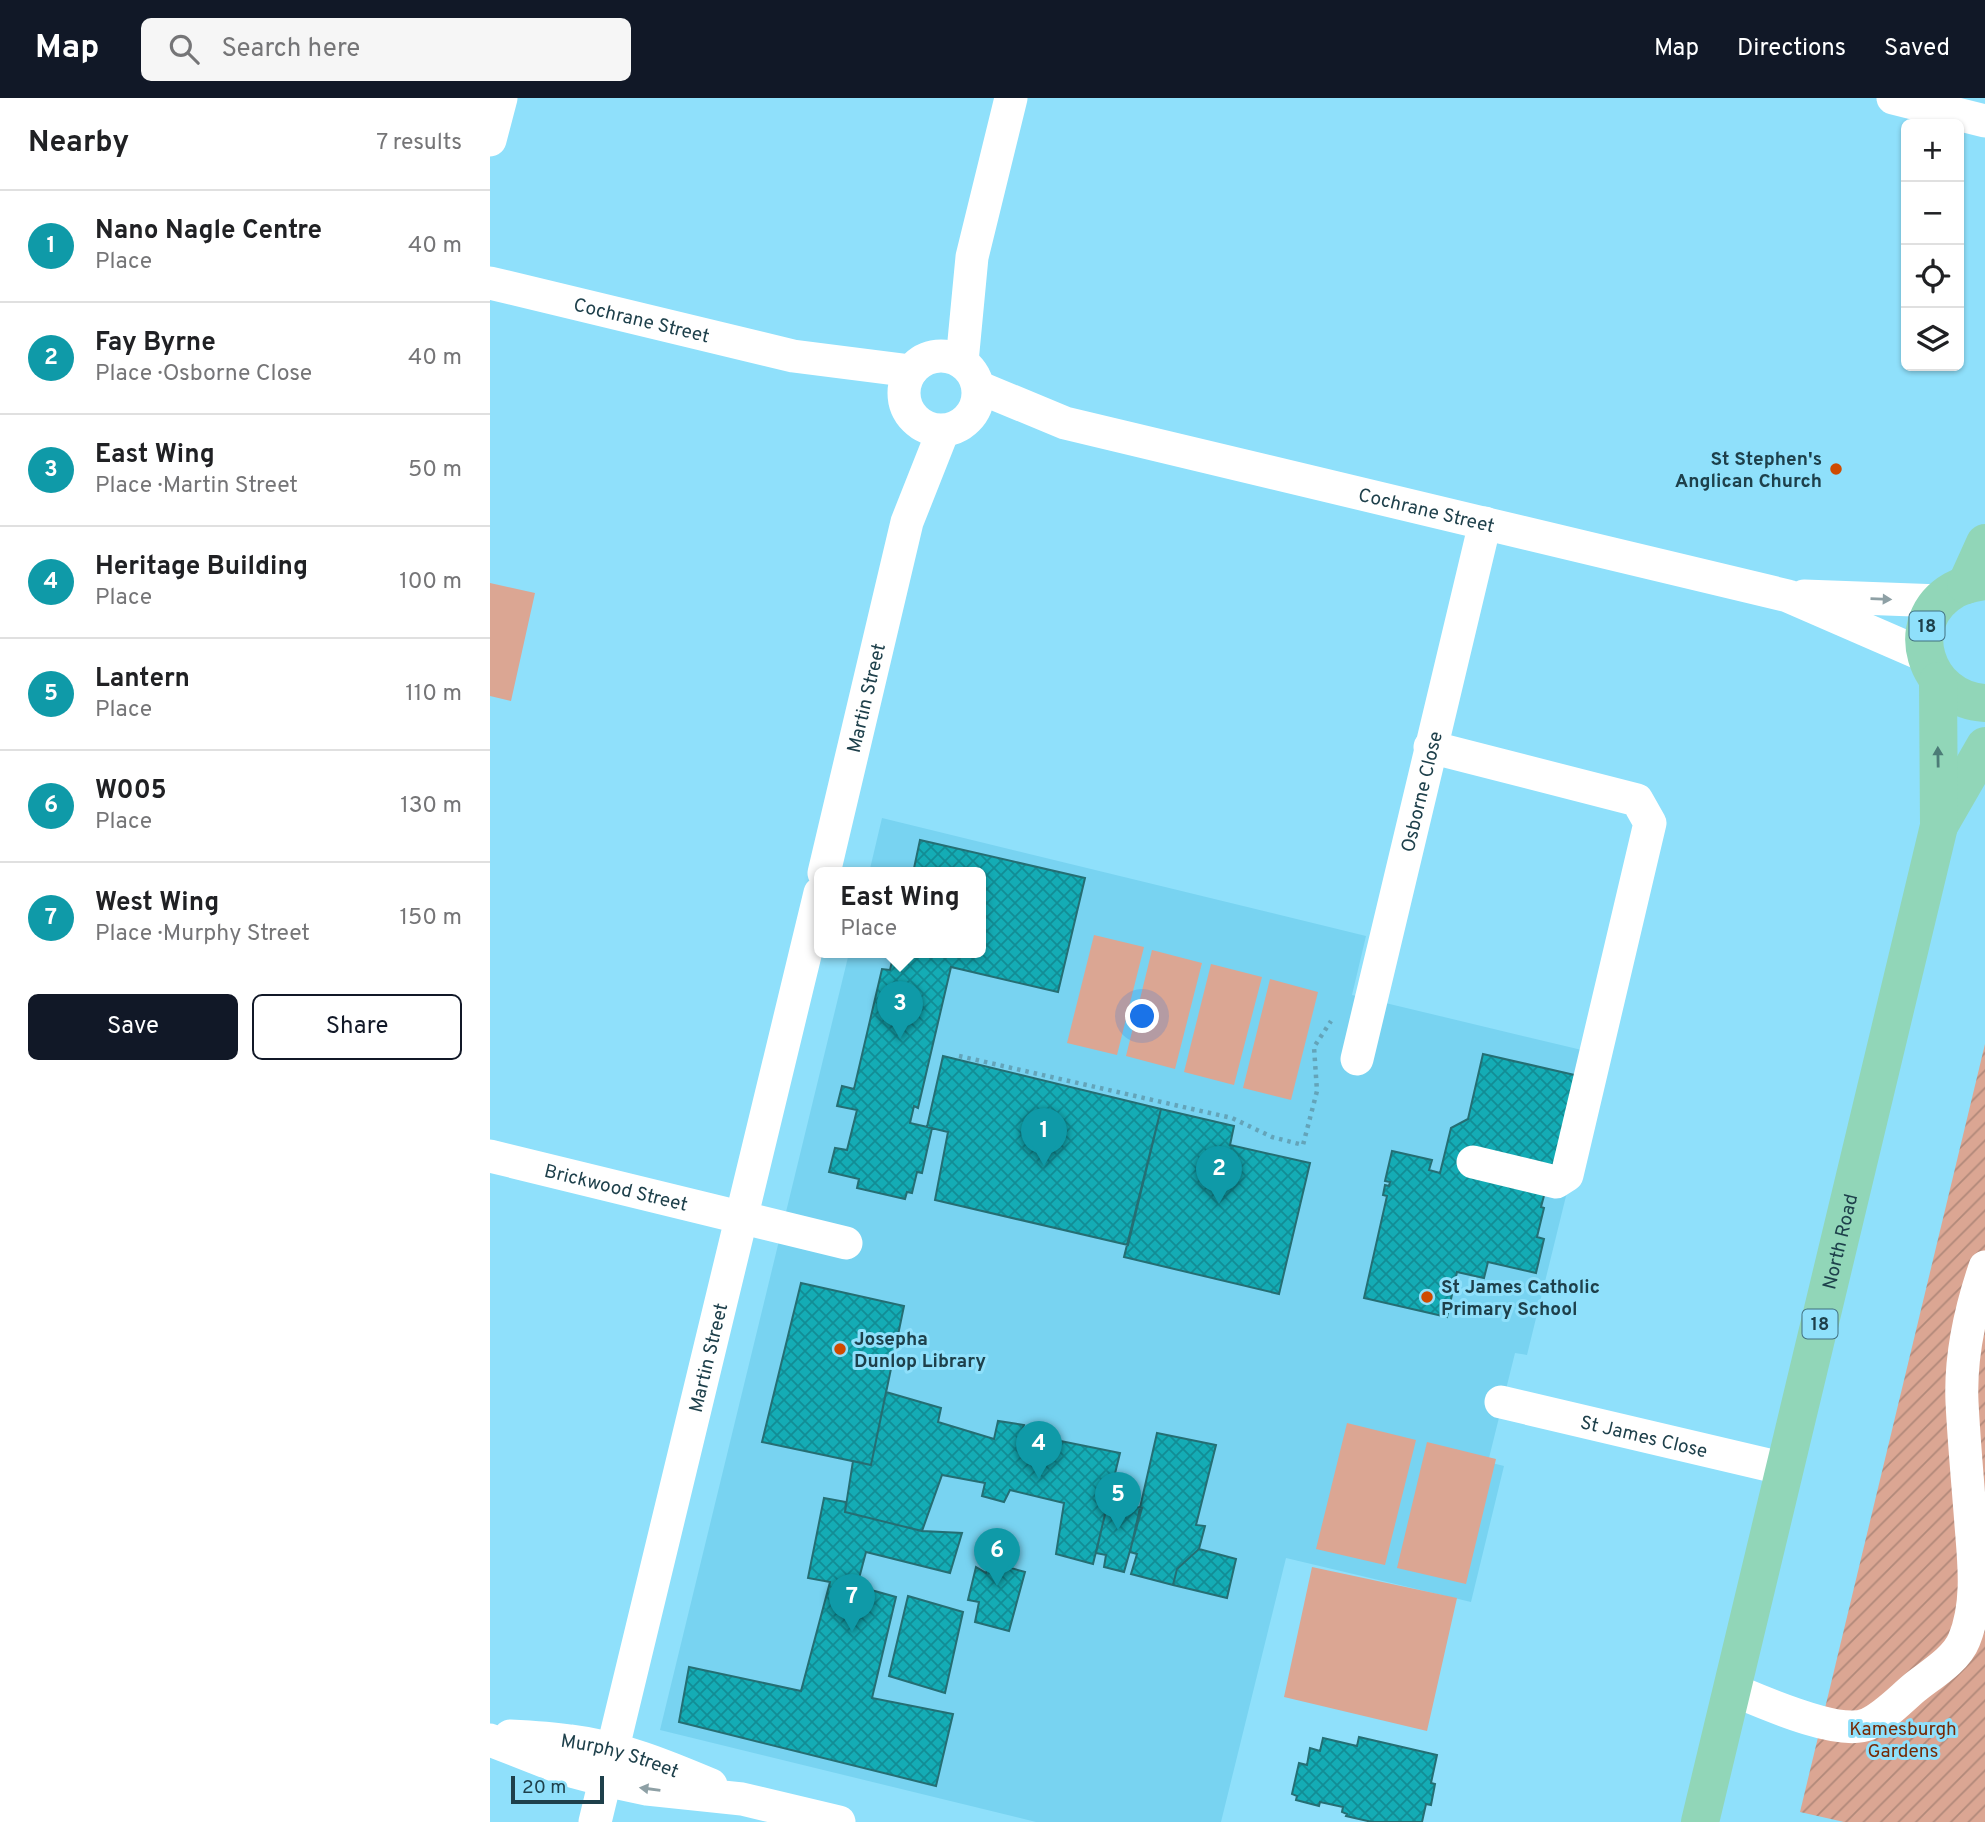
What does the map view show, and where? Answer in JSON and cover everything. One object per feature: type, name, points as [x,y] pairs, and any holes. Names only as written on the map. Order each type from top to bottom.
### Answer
[{"type":"main road","name":"18","points":[[1932,669],[1924,636],[1930,617],[1964,589],[1985,543]]},
{"type":"main road","points":[[1932,669],[1954,695],[1985,703]]},
{"type":"main road","name":"North Road","points":[[1700,1822],[1939,826],[1932,669]]},
{"type":"main road","name":"North Road","points":[[1939,826],[1985,746]]},
{"type":"street","points":[[490,139],[500,98]]},
{"type":"street","name":"Martin Street","points":[[907,522],[963,399],[972,257],[1011,98]]},
{"type":"street","points":[[1893,98],[1985,121]]},
{"type":"street","name":"Martin Street","points":[[825,867],[907,522],[914,387],[972,257]]},
{"type":"street","name":"Cochrane Street","points":[[490,284],[914,387],[921,425],[931,429],[963,399],[1788,596],[1932,669]]},
{"type":"street","points":[[914,387],[939,356],[951,357],[963,399]]},
{"type":"street","name":"Osborne Close","points":[[1357,1059],[1485,523]]},
{"type":"street","name":"Cochrane Street","points":[[1788,596],[1964,589]]},
{"type":"street","points":[[1430,747],[1637,800],[1650,823],[1567,1175],[1556,1182],[1473,1162]]},
{"type":"street","name":"Martin Street","points":[[595,1822],[814,918]]},
{"type":"street","name":"Brickwood Street","points":[[490,1156],[846,1243]]},
{"type":"street","points":[[1731,1689],[1780,1709],[1817,1720],[1854,1727],[1867,1725],[1952,1657],[1963,1643],[1971,1619],[1975,1571],[1962,1400],[1964,1349],[1970,1313],[1985,1267]]},
{"type":"street","name":"St James Close","points":[[1502,1402],[1785,1469]]},
{"type":"street","name":"Murphy Street","points":[[490,1734],[571,1741],[647,1789],[743,1799],[839,1822]]},
{"type":"street","name":"Murphy Street","points":[[490,1740],[565,1769],[609,1765]]},
{"type":"path","points":[[960,1056],[1232,1118],[1272,1137],[1303,1145],[1317,1091],[1314,1047],[1333,1020]]},
{"type":"shaded area","points":[[882,818],[1366,936],[1352,995],[1586,1051],[1567,1192],[1527,1355],[1515,1353],[1488,1462],[1504,1466],[1471,1602],[1286,1558],[1221,1822],[1036,1822],[660,1730],[848,958],[986,958],[986,867],[870,867]]},
{"type":"green space","points":[[490,583],[535,593],[511,701],[490,696]]},
{"type":"green space","points":[[1094,935],[1144,947],[1117,1055],[1067,1043]]},
{"type":"green space","points":[[1152,950],[1202,963],[1175,1069],[1126,1056]]},
{"type":"green space","points":[[1211,964],[1262,977],[1234,1085],[1184,1072]]},
{"type":"green space","points":[[1270,979],[1318,992],[1291,1100],[1243,1088]]},
{"type":"green space","name":"Kamesburgh Gardens","points":[[1985,1044],[1985,1822],[1844,1822],[1800,1812]]},
{"type":"green space","points":[[1347,1423],[1416,1440],[1385,1565],[1316,1549]]},
{"type":"green space","points":[[1427,1442],[1496,1459],[1466,1584],[1397,1568]]},
{"type":"green space","points":[[1312,1567],[1457,1598],[1427,1731],[1284,1697]]},
{"type":"building","points":[[920,840],[1085,878],[1058,992],[951,967],[918,1108],[914,1106],[910,1123],[932,1128],[922,1173],[917,1172],[912,1193],[907,1192],[905,1199],[857,1188],[859,1179],[829,1172],[835,1148],[847,1150],[857,1110],[837,1106],[842,1086],[854,1089],[882,969],[890,970],[893,958],[986,958],[986,867],[914,867]]},
{"type":"building","points":[[1483,1054],[1579,1076],[1558,1170],[1545,1192],[1541,1207],[1544,1208],[1537,1237],[1544,1239],[1536,1273],[1488,1262],[1484,1278],[1457,1272],[1447,1317],[1364,1298],[1387,1196],[1383,1195],[1385,1185],[1389,1186],[1390,1182],[1385,1181],[1392,1151],[1432,1160],[1429,1170],[1440,1173],[1451,1128],[1468,1119]]},
{"type":"building","points":[[943,1056],[1161,1109],[1128,1245],[935,1200],[948,1132],[927,1127]]},
{"type":"building","points":[[1161,1109],[1234,1126],[1230,1145],[1310,1163],[1279,1294],[1124,1257]]},
{"type":"building","name":"Josepha Dunlop Library","points":[[801,1283],[904,1306],[871,1465],[762,1442]]},
{"type":"building","points":[[886,1392],[941,1408],[938,1422],[994,1439],[998,1421],[1024,1425],[1021,1433],[1120,1453],[1093,1564],[1056,1554],[1064,1503],[1010,1490],[1004,1502],[982,1496],[985,1483],[942,1475],[922,1531],[845,1512],[853,1461],[871,1465]]},
{"type":"building","points":[[1157,1433],[1216,1445],[1196,1525],[1205,1526],[1199,1549],[1177,1569],[1173,1585],[1131,1574],[1137,1554],[1130,1552]]},
{"type":"building","points":[[824,1498],[846,1502],[845,1512],[922,1531],[962,1533],[950,1573],[866,1552],[857,1586],[896,1597],[872,1698],[953,1714],[936,1786],[679,1722],[689,1667],[801,1691],[830,1582],[808,1578]]},
{"type":"building","points":[[1108,1501],[1142,1508],[1124,1572],[1104,1567],[1106,1555],[1096,1553]]},
{"type":"building","points":[[1199,1549],[1236,1559],[1227,1598],[1173,1585],[1177,1569]]},
{"type":"building","points":[[990,1562],[1025,1572],[1009,1631],[975,1622],[979,1602],[968,1600],[976,1567],[986,1573]]},
{"type":"building","points":[[908,1596],[963,1612],[945,1693],[889,1676]]},
{"type":"building","points":[[1359,1737],[1437,1755],[1431,1783],[1435,1784],[1431,1805],[1426,1804],[1422,1822],[1372,1822],[1346,1816],[1347,1814],[1342,1812],[1343,1807],[1320,1802],[1319,1806],[1296,1800],[1297,1796],[1292,1794],[1299,1763],[1307,1765],[1310,1748],[1320,1751],[1323,1738],[1357,1746]]},
{"type":"place","name":"St Stephen's Anglican Church","points":[[1836,469]]},
{"type":"place","name":"East Wing","points":[[900,1039]]},
{"type":"place","name":"Nano Nagle Centre","points":[[1044,1166]]},
{"type":"place","name":"Fay Byrne","points":[[1219,1204]]},
{"type":"place","name":"St James Catholic Primary School","points":[[1427,1297]]},
{"type":"place","name":"Josepha Dunlop Library","points":[[840,1349]]},
{"type":"place","name":"Heritage Building","points":[[1039,1479]]},
{"type":"place","name":"Lantern","points":[[1118,1530]]},
{"type":"place","name":"W005","points":[[997,1586]]},
{"type":"place","name":"West Wing","points":[[852,1632]]}]
